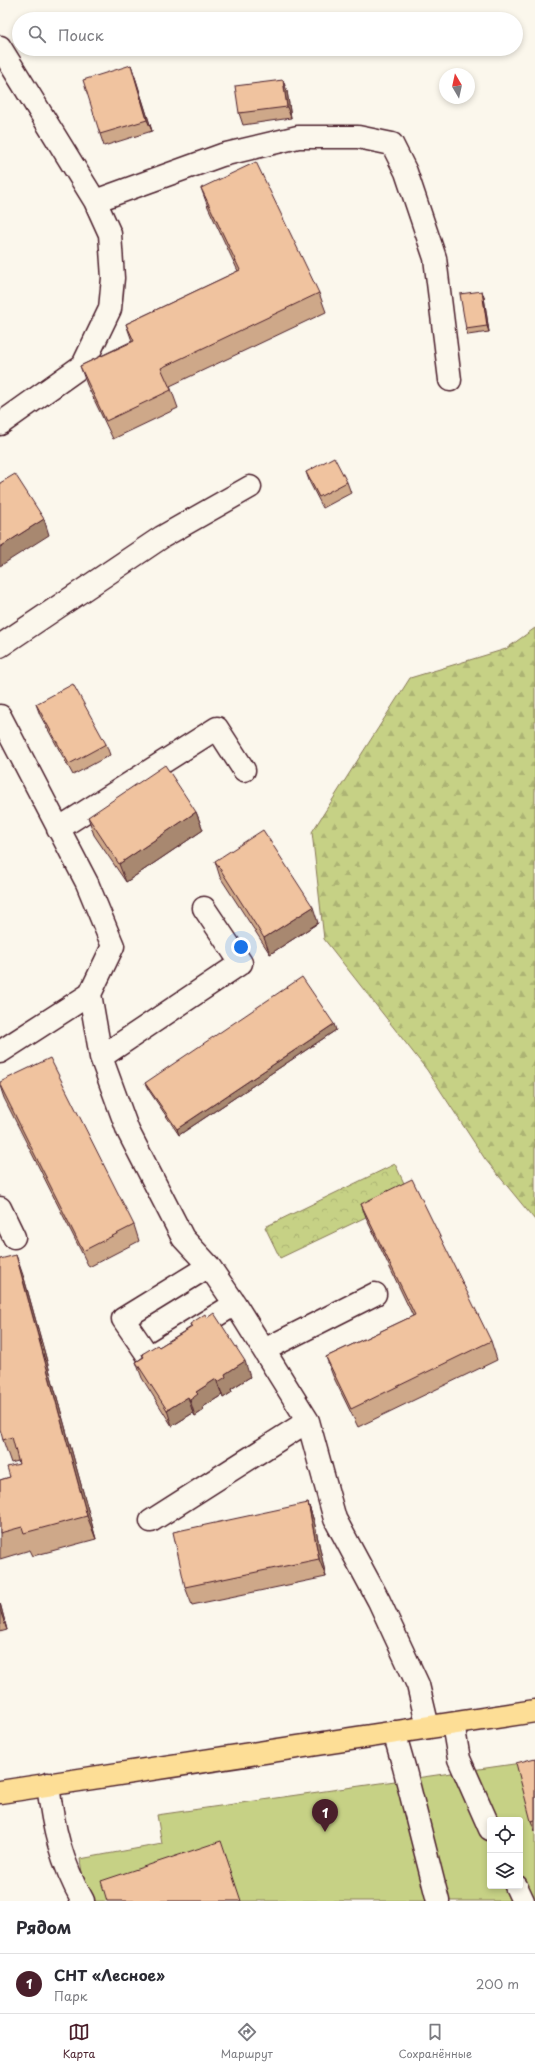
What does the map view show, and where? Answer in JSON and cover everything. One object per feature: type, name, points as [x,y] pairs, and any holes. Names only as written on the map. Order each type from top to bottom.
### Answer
[{"type":"main road","points":[[0,1792],[535,1711]]},
{"type":"lane","points":[[0,47],[95,201],[110,234],[113,278],[110,309],[83,365],[0,424]]},
{"type":"lane","points":[[95,201],[222,155],[298,137],[358,137],[392,144],[406,172],[436,258],[450,380]]},
{"type":"lane","points":[[0,646],[162,536],[250,488]]},
{"type":"lane","points":[[0,1052],[90,994],[113,946],[87,883],[2,724]]},
{"type":"lane","points":[[58,829],[217,728],[244,770]]},
{"type":"lane","points":[[101,1057],[241,963],[204,908]]},
{"type":"lane","points":[[90,994],[101,1057],[132,1138],[183,1238],[209,1266],[235,1304],[308,1421],[335,1519],[379,1601],[418,1685],[428,1727]]},
{"type":"lane","points":[[0,1208],[14,1237]]},
{"type":"lane","points":[[209,1266],[123,1319],[149,1357],[235,1304]]},
{"type":"lane","points":[[264,1350],[375,1294]]},
{"type":"lane","points":[[151,1521],[308,1421]]},
{"type":"lane","points":[[453,1724],[459,1759],[487,1822]]},
{"type":"lane","points":[[394,1732],[438,1901]]},
{"type":"lane","points":[[48,1784],[52,1818],[68,1875],[83,1901]]},
{"type":"lane","points":[[517,1889],[523,1901]]},
{"type":"green space","points":[[535,628],[535,1220],[485,1159],[427,1070],[324,939],[312,832],[410,678],[506,649]]},
{"type":"green space","points":[[395,1164],[410,1196],[280,1258],[265,1227]]},
{"type":"green space","points":[[535,1761],[535,1901],[86,1901],[80,1859],[162,1844],[157,1815]]},
{"type":"building","points":[[131,65],[147,120],[100,134],[83,80]]},
{"type":"building","points":[[283,80],[287,107],[239,113],[235,86]]},
{"type":"building","points":[[256,162],[319,293],[161,368],[171,390],[106,421],[80,366],[134,341],[126,324],[240,270],[201,188]]},
{"type":"building","points":[[482,291],[487,326],[466,329],[460,294]]},
{"type":"building","points":[[334,457],[347,482],[319,497],[306,472]]},
{"type":"building","points":[[15,474],[44,519],[0,547],[0,483]]},
{"type":"building","points":[[73,684],[106,744],[69,764],[36,704]]},
{"type":"building","points":[[165,765],[196,812],[119,864],[88,817]]},
{"type":"building","points":[[263,830],[313,907],[264,938],[215,861]]},
{"type":"building","points":[[302,977],[334,1024],[177,1129],[145,1083]]},
{"type":"building","points":[[50,1058],[134,1225],[83,1251],[0,1085],[0,1082]]},
{"type":"building","points":[[412,1179],[491,1341],[351,1409],[326,1357],[415,1315],[361,1204]]},
{"type":"building","points":[[16,1255],[87,1516],[24,1533],[22,1527],[0,1533],[0,1480],[10,1477],[7,1467],[19,1464],[12,1437],[3,1440],[0,1429],[0,1259]]},
{"type":"building","points":[[214,1313],[245,1361],[225,1374],[226,1377],[218,1382],[216,1379],[196,1392],[198,1394],[190,1400],[188,1397],[167,1410],[136,1362],[144,1357],[142,1354],[157,1345],[159,1347],[192,1327],[190,1324],[205,1314],[207,1318]]},
{"type":"building","points":[[308,1503],[319,1559],[185,1587],[173,1532]]},
{"type":"building","points":[[535,1758],[535,1820],[531,1821],[516,1763]]},
{"type":"building","points":[[221,1841],[241,1901],[107,1901],[101,1881]]},
{"type":"place","name":"СНТ «Лесное»","points":[[325,1832]]}]
